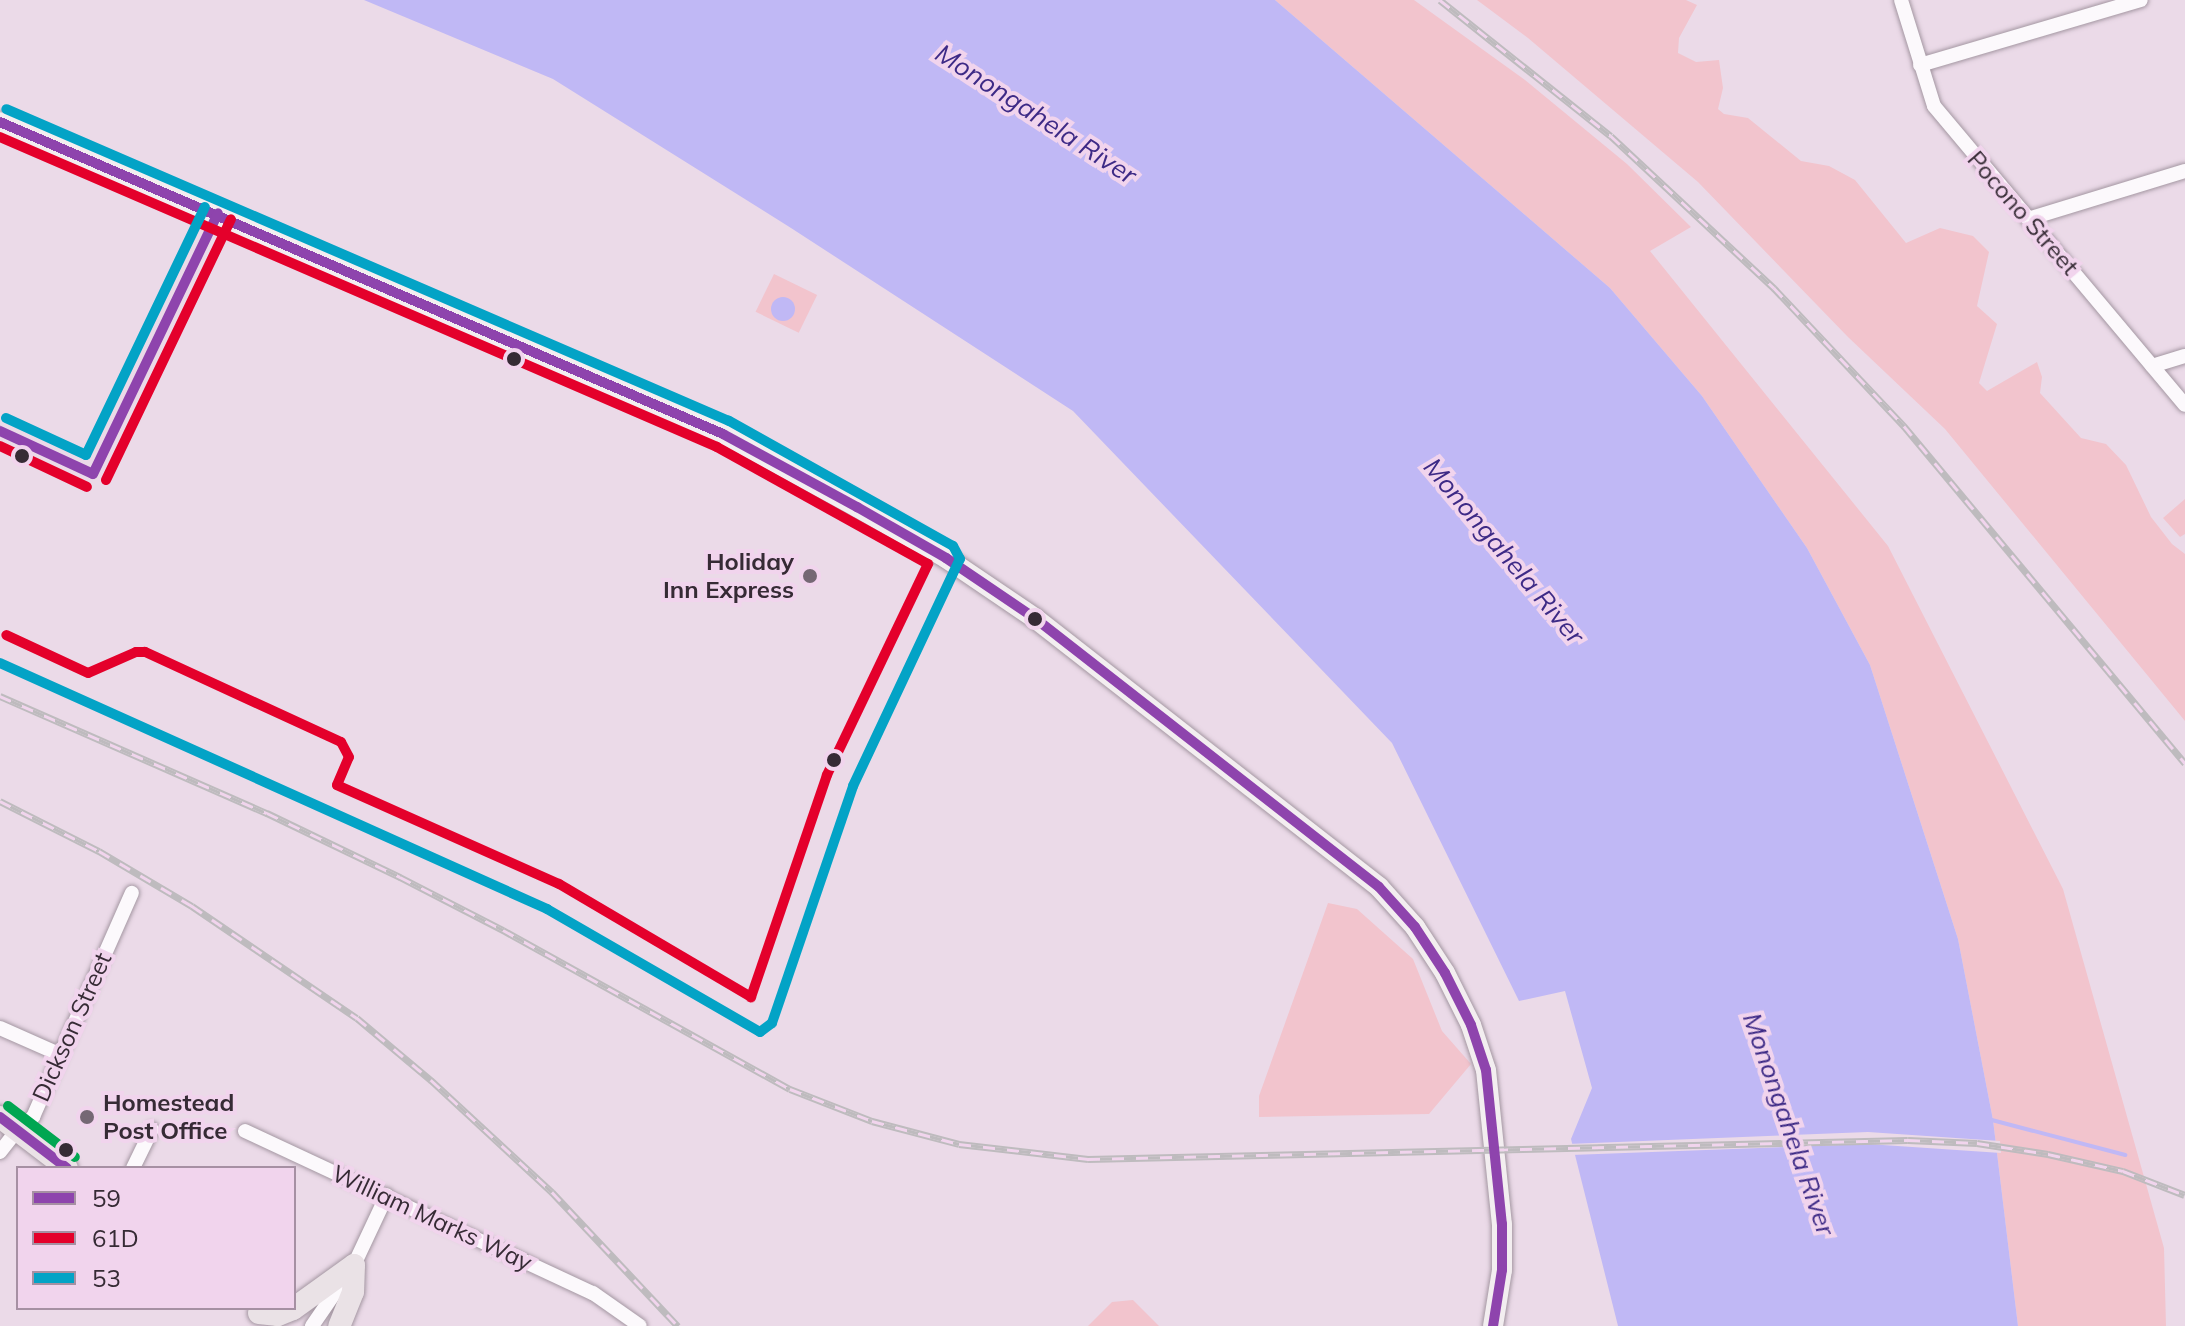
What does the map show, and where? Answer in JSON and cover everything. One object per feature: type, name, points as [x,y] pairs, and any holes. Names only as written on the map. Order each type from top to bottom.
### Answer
[{"type":"main road","points":[[8,1123],[64,1166]]},
{"type":"main road","points":[[296,1307],[354,1265]]},
{"type":"main road","points":[[339,1326],[353,1292],[354,1265]]},
{"type":"main road","points":[[263,1316],[290,1310]]},
{"type":"street","name":"Pocono Street","points":[[1901,0],[1934,106],[2185,405]]},
{"type":"street","points":[[1920,65],[2141,0]]},
{"type":"street","points":[[0,122],[218,213],[723,434],[921,543],[1073,646],[1379,887],[1415,927],[1445,973],[1471,1025],[1486,1070],[1502,1224],[1502,1280],[1493,1326]]},
{"type":"street","points":[[2028,219],[2185,171]]},
{"type":"street","points":[[2152,366],[2185,356]]},
{"type":"street","name":"Dickson Street","points":[[0,1152],[8,1123],[33,1117],[132,893]]},
{"type":"street","points":[[0,1028],[59,1054]]},
{"type":"street","points":[[134,1166],[152,1129]]},
{"type":"street","name":"William Marks Way","points":[[245,1131],[387,1195],[617,1308],[640,1326]]},
{"type":"street","points":[[312,1326],[354,1265],[387,1195]]},
{"type":"shaded area","points":[[1275,0],[1414,0],[1525,80],[1627,164],[1691,227],[1650,251],[1888,546],[2063,889],[2164,1248],[2166,1326],[2018,1326],[1993,1120],[1958,939],[1870,665],[1807,548],[1702,396],[1610,288]]},
{"type":"shaded area","points":[[1477,0],[1686,0],[1697,5],[1679,38],[1678,53],[1696,62],[1719,60],[1723,88],[1718,109],[1724,114],[1748,118],[1801,161],[1829,166],[1855,180],[1906,243],[1940,228],[1973,236],[1989,252],[1977,306],[1997,324],[1979,383],[1987,391],[2037,362],[2042,377],[2040,393],[2081,438],[2106,444],[2126,465],[2151,517],[2172,544],[2185,554],[2185,721],[1945,429],[1848,337],[1698,182],[1528,38]]},
{"type":"shaded area","points":[[774,274],[817,295],[799,333],[756,312]]},
{"type":"shaded area","points":[[2185,499],[2185,534],[2180,537],[2163,518]]},
{"type":"shaded area","points":[[1328,903],[1357,909],[1413,959],[1442,1031],[1471,1064],[1429,1114],[1259,1117],[1259,1096]]},
{"type":"shaded area","points":[[1133,1300],[1159,1326],[1088,1326],[1112,1302]]},
{"type":"water","name":"Monongahela River","points":[[364,0],[1275,0],[1610,288],[1702,396],[1807,548],[1870,665],[1958,939],[1993,1120],[2018,1326],[1618,1326],[1571,1139],[1592,1088],[1565,991],[1519,1001],[1392,743],[1073,411],[791,228],[553,79]]},
{"type":"water","points":[[783,297],[794,304],[795,309],[788,320],[783,321],[772,314],[771,309],[778,298]]},
{"type":"pier","points":[[1868,1132],[2000,1141],[2001,1153],[1868,1144],[1571,1155],[1568,1144]]},
{"type":"waterway","points":[[1988,1119],[2125,1155]]},
{"type":"railway","points":[[1440,0],[1611,136],[1774,288],[1904,426],[2185,763]]},
{"type":"railway","points":[[0,696],[267,813],[400,877],[503,930],[790,1089],[872,1121],[959,1144],[1088,1159],[1908,1140],[1977,1143],[2048,1154],[2123,1171],[2185,1195]]},
{"type":"railway","points":[[0,801],[99,851],[192,906],[357,1018],[431,1080],[552,1192],[678,1326]]},
{"type":"transit line","name":"53","points":[[0,663],[547,909],[760,1032],[772,1023],[853,786],[960,559],[953,546],[729,421],[6,109]]},
{"type":"transit line","name":"59","points":[[0,122],[723,434],[857,507],[946,558],[1036,619],[1379,887],[1415,927],[1445,973],[1471,1025],[1486,1070],[1502,1224],[1502,1270],[1493,1326]]},
{"type":"transit line","name":"61D","points":[[0,137],[717,447],[928,564],[827,775],[751,997],[559,884],[337,785],[349,757],[341,742],[145,652],[136,652],[88,673],[6,635]]},
{"type":"transit line","name":"53","points":[[6,418],[86,455],[205,207]]},
{"type":"transit line","name":"59","points":[[93,474],[218,213]]},
{"type":"transit line","name":"61D","points":[[106,480],[231,219]]},
{"type":"transit line","name":"59","points":[[0,431],[93,474]]},
{"type":"transit line","name":"61D","points":[[0,446],[87,487]]},
{"type":"transit line","points":[[8,1106],[75,1157]]},
{"type":"transit line","name":"59","points":[[0,1117],[64,1166]]},
{"type":"place","name":"Holiday Inn Express","points":[[810,576]]},
{"type":"place","name":"Homestead Post Office","points":[[87,1117]]}]
